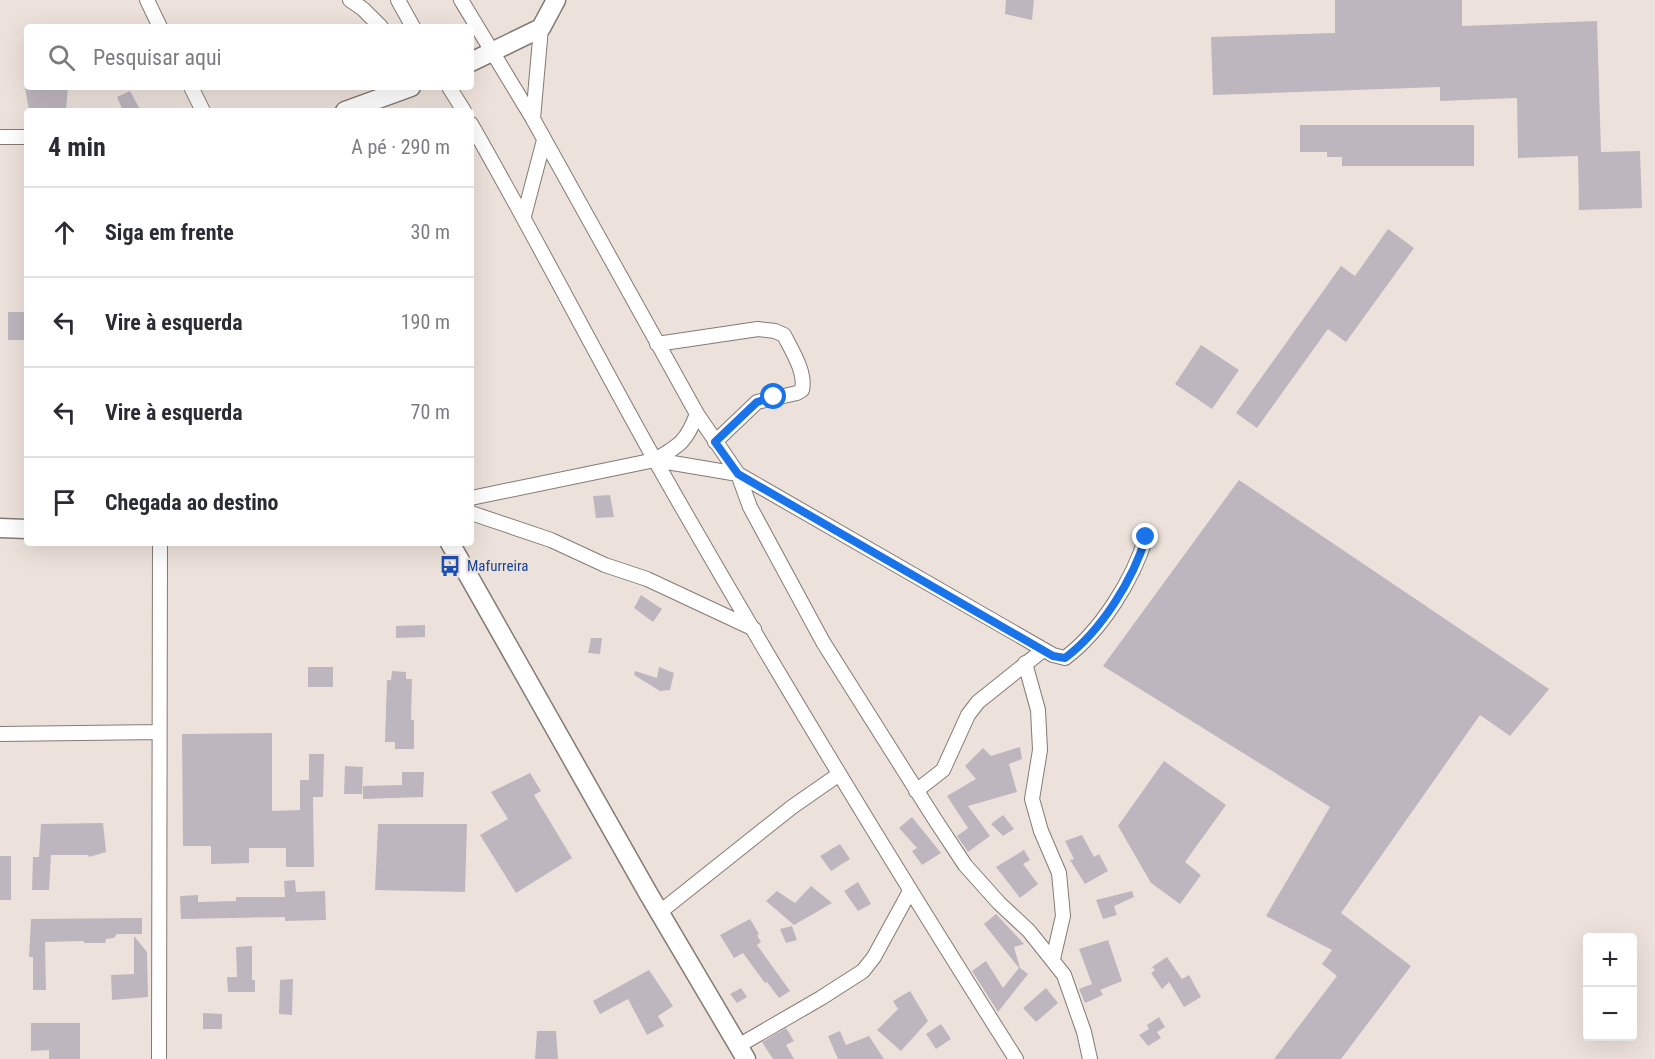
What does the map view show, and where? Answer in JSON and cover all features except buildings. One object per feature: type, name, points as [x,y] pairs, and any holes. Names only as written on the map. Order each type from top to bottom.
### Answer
[{"type":"main road","points":[[474,62],[541,28],[556,0]]},
{"type":"main road","points":[[353,108],[403,90]]},
{"type":"main road","points":[[0,528],[24,529]]},
{"type":"main road","points":[[452,546],[742,1052]]},
{"type":"street","points":[[147,0],[159,24]]},
{"type":"street","points":[[350,0],[378,24]]},
{"type":"street","points":[[398,0],[411,24]]},
{"type":"street","points":[[461,0],[533,118],[697,414],[738,474],[750,507],[824,642],[964,865],[1029,931],[1064,975],[1084,1032],[1090,1059]]},
{"type":"street","points":[[533,118],[541,28]]},
{"type":"street","points":[[192,90],[201,108]]},
{"type":"street","points":[[451,90],[462,108]]},
{"type":"street","points":[[474,129],[524,216],[655,460],[838,775],[1016,1059]]},
{"type":"street","points":[[0,137],[24,137]]},
{"type":"street","points":[[524,216],[544,140]]},
{"type":"street","points":[[657,344],[759,329],[784,335],[804,382],[802,390],[757,402],[715,442]]},
{"type":"street","points":[[474,497],[655,460],[680,445],[690,432],[697,414]]},
{"type":"street","points":[[655,460],[738,474],[1053,656],[1065,658],[1095,630],[1135,567],[1146,537]]},
{"type":"street","points":[[474,514],[551,540],[605,565],[647,579],[754,629]]},
{"type":"street","points":[[159,1059],[160,546]]},
{"type":"street","points":[[916,790],[944,770],[968,715],[978,702],[1043,650]]},
{"type":"street","points":[[1025,663],[1038,710],[1040,750],[1032,799],[1041,831],[1059,873],[1063,916],[1053,959]]},
{"type":"street","points":[[0,734],[159,732]]},
{"type":"street","points":[[660,912],[792,807],[838,775]]},
{"type":"street","points":[[742,1052],[862,971],[874,957],[910,891]]},
{"type":"place","name":"Mafurreira","points":[[450,566]]},
{"type":"route","points":[[774,397],[757,402],[715,442],[738,474],[1053,656],[1065,658],[1095,630],[1127,582],[1139,559],[1146,537]]}]
